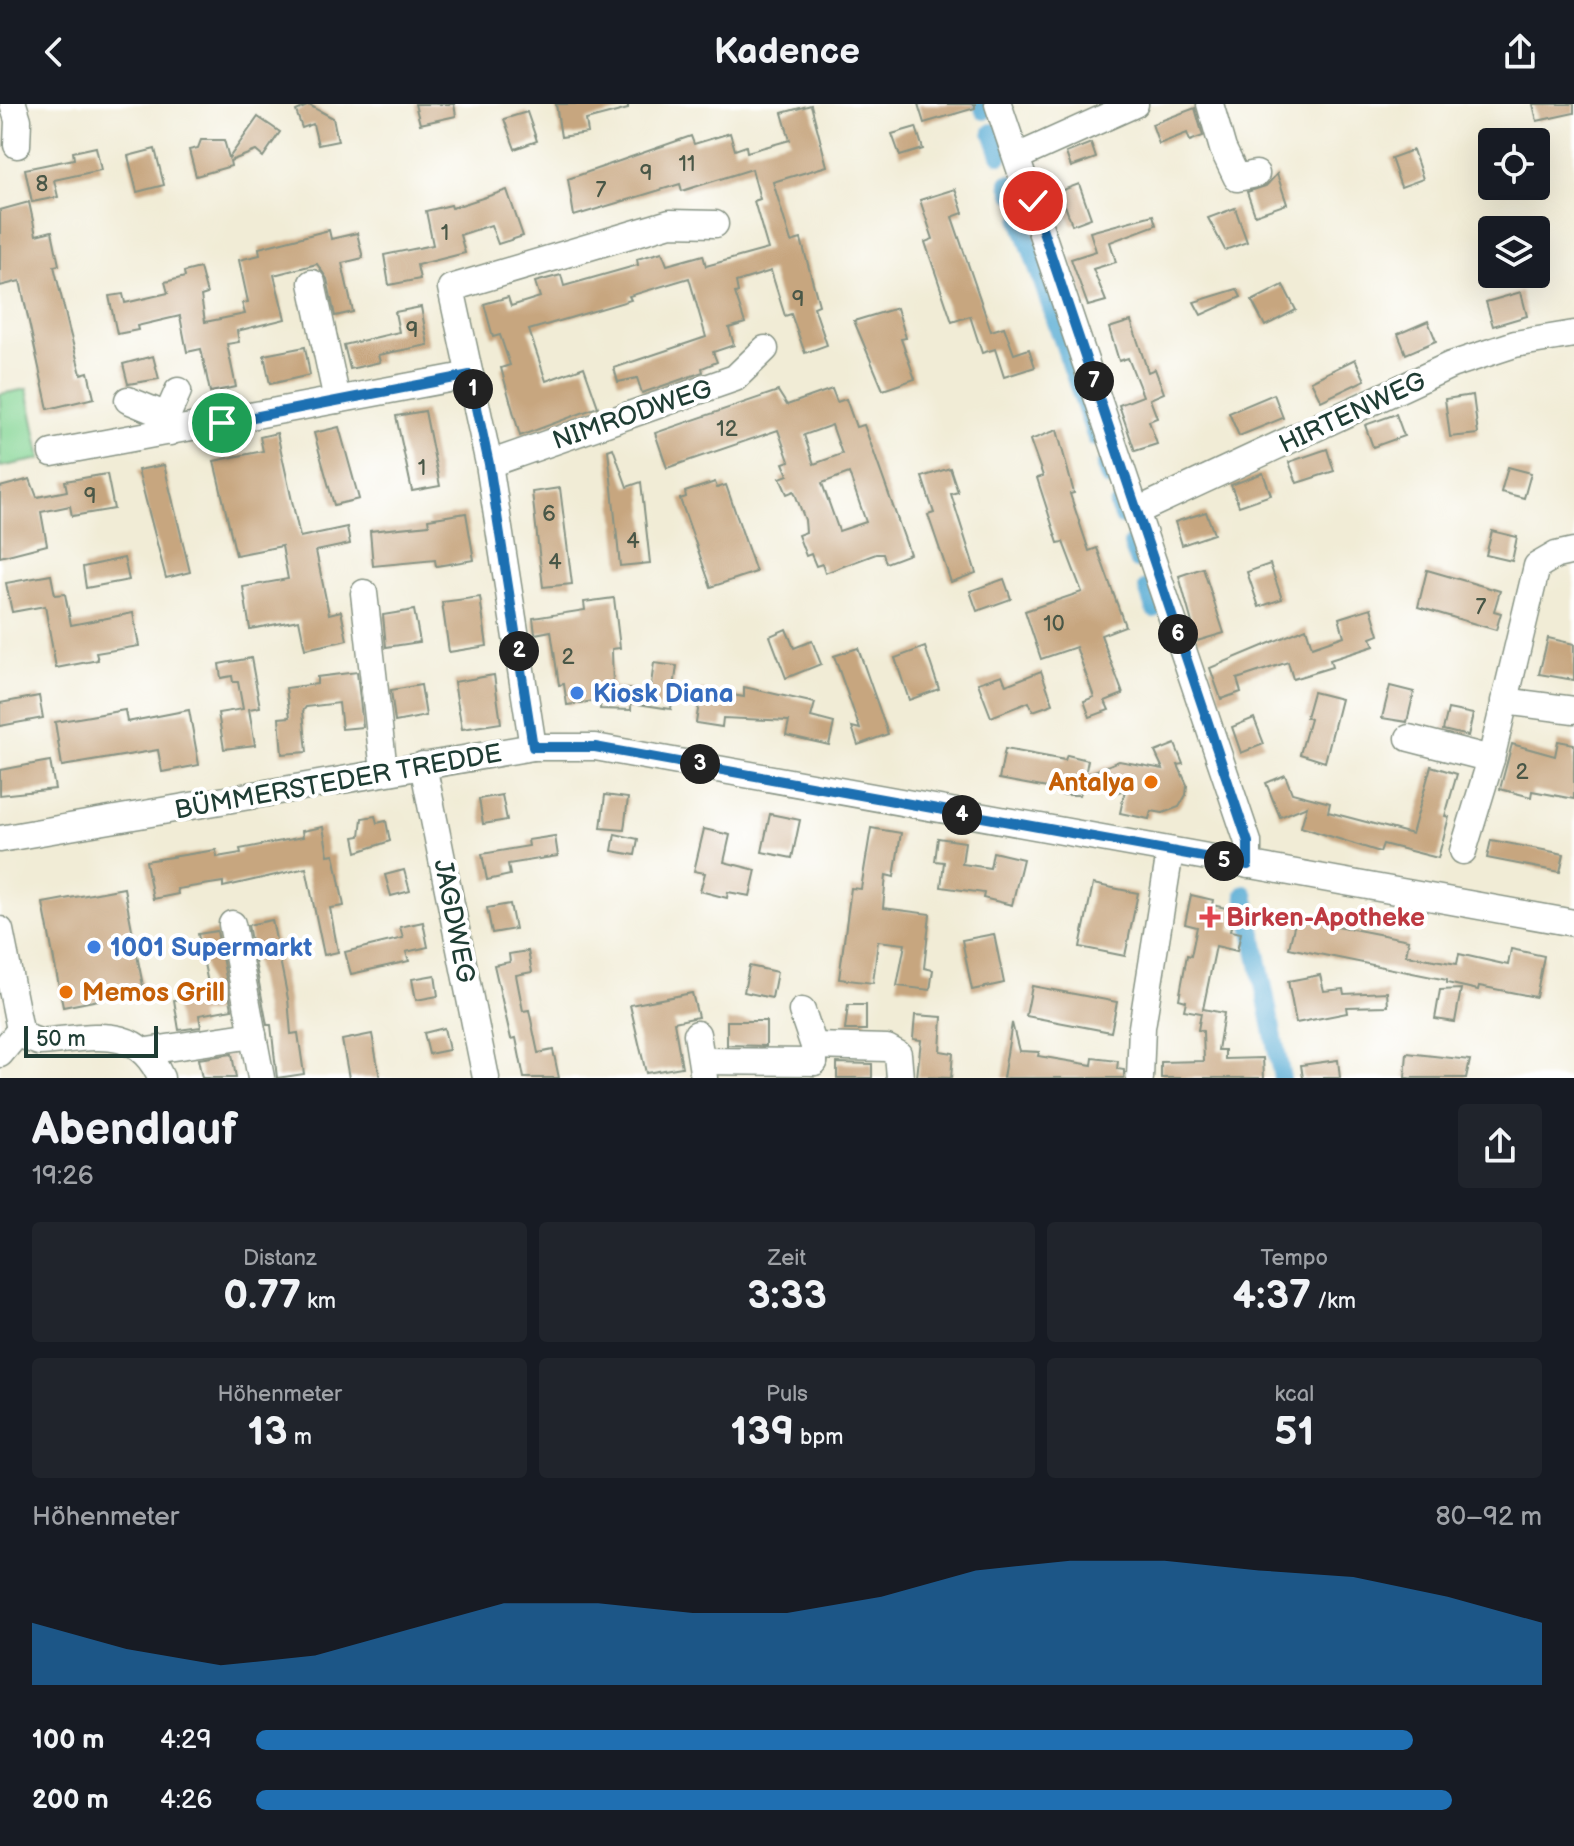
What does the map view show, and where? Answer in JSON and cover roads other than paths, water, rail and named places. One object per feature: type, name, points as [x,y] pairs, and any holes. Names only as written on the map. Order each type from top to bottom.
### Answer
[{"type":"street","points":[[13,104],[17,145]]},
{"type":"street","points":[[998,104],[1248,842],[1248,865]]},
{"type":"street","points":[[1017,157],[1135,104]]},
{"type":"street","points":[[1210,104],[1223,149],[1237,178],[1256,174]]},
{"type":"street","points":[[533,747],[489,464],[451,288],[670,223],[715,224]]},
{"type":"street","points":[[312,283],[337,400]]},
{"type":"street","name":"HIRTENWEG","points":[[1137,511],[1451,365],[1515,344],[1574,334]]},
{"type":"street","name":"NIMRODWEG","points":[[489,464],[735,378],[765,349]]},
{"type":"street","points":[[52,453],[168,424],[337,400],[470,375]]},
{"type":"street","points":[[168,424],[178,391]]},
{"type":"street","points":[[128,400],[168,424]]},
{"type":"street","points":[[1463,851],[1491,759],[1537,566],[1544,560],[1574,551]]},
{"type":"street","points":[[364,593],[384,771]]},
{"type":"street","points":[[1504,701],[1574,710]]},
{"type":"street","points":[[1409,738],[1491,759]]},
{"type":"street","name":"BÜMMERSTEDER TREDDE","points":[[0,839],[533,747],[595,747],[1574,923]]},
{"type":"street","name":"JAGDWEG","points":[[423,765],[486,1078]]},
{"type":"street","points":[[1140,1078],[1142,1027],[1170,852]]},
{"type":"street","points":[[232,924],[261,1078]]},
{"type":"street","points":[[0,930],[20,1030],[39,1042],[118,1037],[147,1051],[253,1035]]},
{"type":"street","points":[[802,1011],[814,1062]]},
{"type":"street","points":[[0,1054],[20,1030]]},
{"type":"street","points":[[697,1034],[704,1070],[814,1062],[887,1048],[898,1054],[900,1078]]},
{"type":"street","points":[[147,1051],[161,1078]]},
{"type":"waterway","points":[[982,104],[984,111]]},
{"type":"waterway","points":[[992,132],[1000,155]]},
{"type":"waterway","points":[[1009,183],[1012,193]]},
{"type":"waterway","points":[[1021,221],[1096,438]]},
{"type":"waterway","points":[[1105,466],[1109,478]]},
{"type":"waterway","points":[[1118,506],[1122,516]]},
{"type":"waterway","points":[[1132,544],[1137,560]]},
{"type":"waterway","points":[[1147,588],[1154,609]]},
{"type":"waterway","points":[[1245,894],[1282,1078]]},
{"type":"place","name":"Kiosk Diana","points":[[577,693]]},
{"type":"place","name":"Antalya","points":[[1151,782]]},
{"type":"place","name":"Birken-Apotheke","points":[[1210,917]]},
{"type":"place","name":"1001 Supermarkt","points":[[94,947]]},
{"type":"place","name":"Memos Grill","points":[[66,992]]}]
